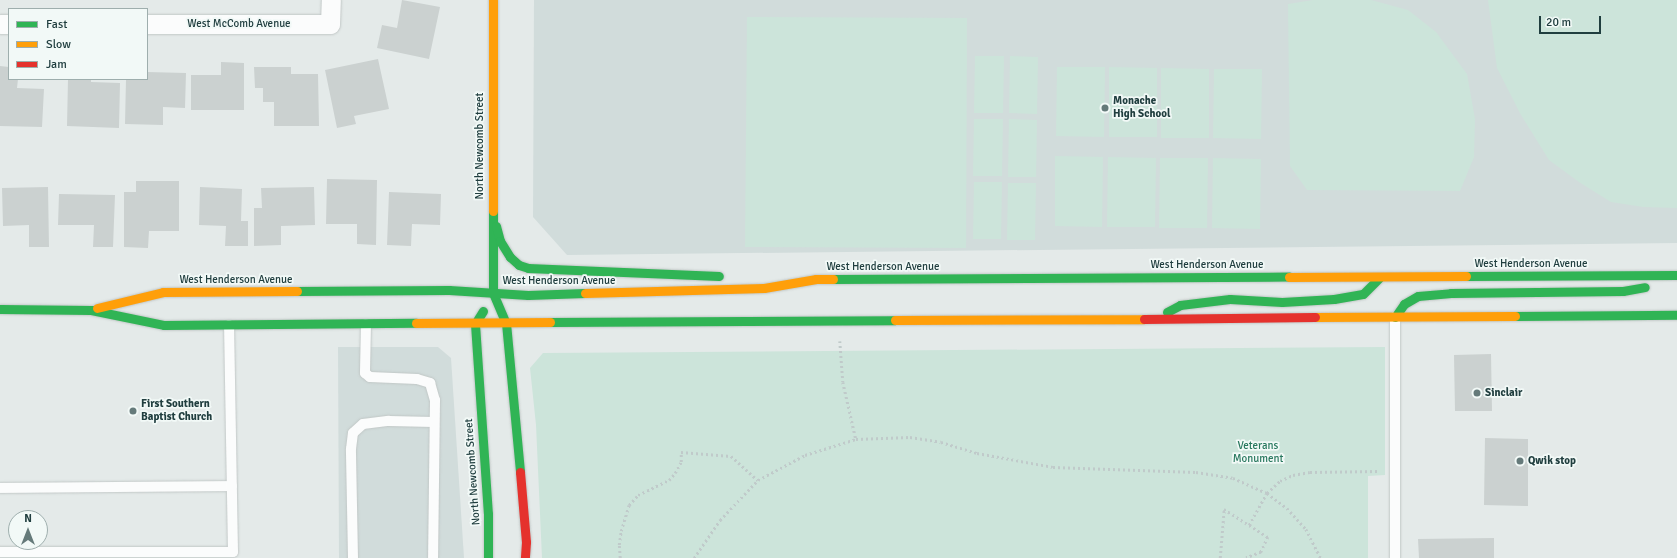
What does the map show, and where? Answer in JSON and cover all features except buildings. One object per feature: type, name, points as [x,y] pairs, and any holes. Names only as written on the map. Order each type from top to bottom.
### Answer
[{"type":"main road","name":"North Newcomb Street","points":[[493,0],[493,293],[506,323],[526,558]]},
{"type":"main road","points":[[492,211],[500,241],[510,257],[519,265],[528,268],[573,271],[730,276]]},
{"type":"main road","points":[[1395,317],[1404,304],[1410,299],[1418,296],[1451,293],[1623,291],[1641,289],[1667,275]]},
{"type":"main road","name":"West Henderson Avenue","points":[[91,310],[163,292],[449,290],[528,295],[764,288],[816,279],[1677,275]]},
{"type":"main road","points":[[1152,319],[1180,305],[1230,299],[1282,302],[1334,299],[1363,294],[1380,277]]},
{"type":"main road","points":[[769,278],[816,279]]},
{"type":"main road","name":"North Newcomb Street","points":[[488,558],[488,514],[476,324],[493,293]]},
{"type":"main road","name":"West Henderson Avenue","points":[[0,309],[91,310],[164,325],[841,322],[1677,315]]},
{"type":"street","name":"West McComb Avenue","points":[[148,24],[330,24],[331,0]]},
{"type":"lane","points":[[1395,317],[1395,558]]},
{"type":"lane","points":[[366,324],[365,373],[370,377],[417,378],[430,383],[434,400],[433,558]]},
{"type":"lane","points":[[0,552],[233,552],[229,325]]},
{"type":"lane","points":[[353,558],[351,449],[353,433],[363,424],[382,422],[434,422]]},
{"type":"lane","points":[[0,488],[232,486]]},
{"type":"path","points":[[841,322],[843,382],[856,439]]},
{"type":"path","points":[[694,558],[720,520],[758,480],[805,454],[856,439],[910,437],[941,442],[977,453],[1052,467],[1196,472],[1233,478],[1267,493],[1287,508],[1306,529],[1321,558]]},
{"type":"path","points":[[620,558],[619,545],[621,530],[629,505],[638,495],[669,480],[681,462],[681,452],[732,456],[758,480]]},
{"type":"path","points":[[1249,525],[1267,493],[1280,481],[1293,474],[1310,472],[1395,471]]},
{"type":"path","points":[[1220,558],[1224,509],[1268,537],[1261,552],[1246,558]]},
{"type":"shaded area","name":"Monache High School","points":[[534,0],[1677,0],[1677,243],[567,255],[533,217]]},
{"type":"shaded area","points":[[338,347],[438,347],[451,358],[464,558],[339,558]]},
{"type":"green space","points":[[1313,0],[1371,0],[1408,10],[1436,32],[1467,74],[1475,119],[1474,157],[1460,191],[1307,190],[1290,166],[1288,4]]},
{"type":"green space","points":[[1488,0],[1677,0],[1677,208],[1643,207],[1611,202],[1579,182],[1549,160],[1521,115],[1497,68]]},
{"type":"green space","points":[[747,17],[967,18],[966,248],[745,247]]},
{"type":"green space","points":[[975,56],[1004,56],[1003,113],[974,113]]},
{"type":"green space","points":[[1010,56],[1038,57],[1037,114],[1009,113]]},
{"type":"green space","points":[[1057,67],[1105,67],[1104,137],[1056,136]]},
{"type":"green space","points":[[1109,67],[1157,68],[1157,137],[1109,137]]},
{"type":"green space","points":[[1161,68],[1209,69],[1209,138],[1161,138]]},
{"type":"green space","points":[[1214,69],[1262,69],[1261,139],[1213,138]]},
{"type":"green space","points":[[974,119],[1003,119],[1002,176],[973,176]]},
{"type":"green space","points":[[1009,119],[1037,120],[1036,177],[1008,177]]},
{"type":"green space","points":[[1055,156],[1103,157],[1102,227],[1055,226]]},
{"type":"green space","points":[[1108,157],[1156,158],[1155,227],[1107,227]]},
{"type":"green space","points":[[1160,158],[1208,158],[1207,228],[1159,228]]},
{"type":"green space","points":[[1213,158],[1261,159],[1260,229],[1212,228]]},
{"type":"green space","points":[[974,182],[1002,182],[1001,239],[973,239]]},
{"type":"green space","points":[[1008,183],[1036,183],[1035,240],[1007,240]]},
{"type":"green space","name":"Veterans Monument","points":[[1385,347],[1385,475],[1368,476],[1368,558],[542,558],[536,425],[530,368],[543,353]]},
{"type":"traffic: fast","points":[[493,211],[493,293],[506,323],[520,472]]},
{"type":"traffic: fast","points":[[496,226],[500,241],[510,257],[519,265],[528,268],[719,276]]},
{"type":"traffic: fast","points":[[1466,276],[1677,275]]},
{"type":"traffic: fast","points":[[833,279],[1289,277]]},
{"type":"traffic: fast","points":[[1167,312],[1180,305],[1230,299],[1282,302],[1334,299],[1363,294],[1380,277]]},
{"type":"traffic: fast","points":[[1395,317],[1404,304],[1418,296],[1451,293],[1623,291],[1645,287]]},
{"type":"traffic: fast","points":[[297,291],[449,290],[528,295],[585,293]]},
{"type":"traffic: fast","points":[[0,309],[91,310],[164,325],[416,323]]},
{"type":"traffic: fast","points":[[483,311],[475,324],[488,514],[488,558]]},
{"type":"traffic: fast","points":[[1515,316],[1677,315]]},
{"type":"traffic: fast","points":[[550,322],[895,320]]},
{"type":"traffic: slow","points":[[493,0],[493,211]]},
{"type":"traffic: slow","points":[[1289,277],[1466,276]]},
{"type":"traffic: slow","points":[[585,293],[764,288],[816,279],[833,279]]},
{"type":"traffic: slow","points":[[97,308],[163,292],[297,291]]},
{"type":"traffic: slow","points":[[1315,317],[1515,316]]},
{"type":"traffic: slow","points":[[895,320],[1144,319]]},
{"type":"traffic: slow","points":[[416,323],[550,322]]},
{"type":"traffic: jam","points":[[1144,319],[1315,317]]},
{"type":"traffic: jam","points":[[520,472],[526,542],[525,558]]},
{"type":"place","name":"Monache High School","points":[[1105,108]]},
{"type":"place","name":"Sinclair","points":[[1477,393]]},
{"type":"place","name":"First Southern Baptist Church","points":[[133,411]]},
{"type":"place","name":"Qwik stop","points":[[1520,461]]}]
